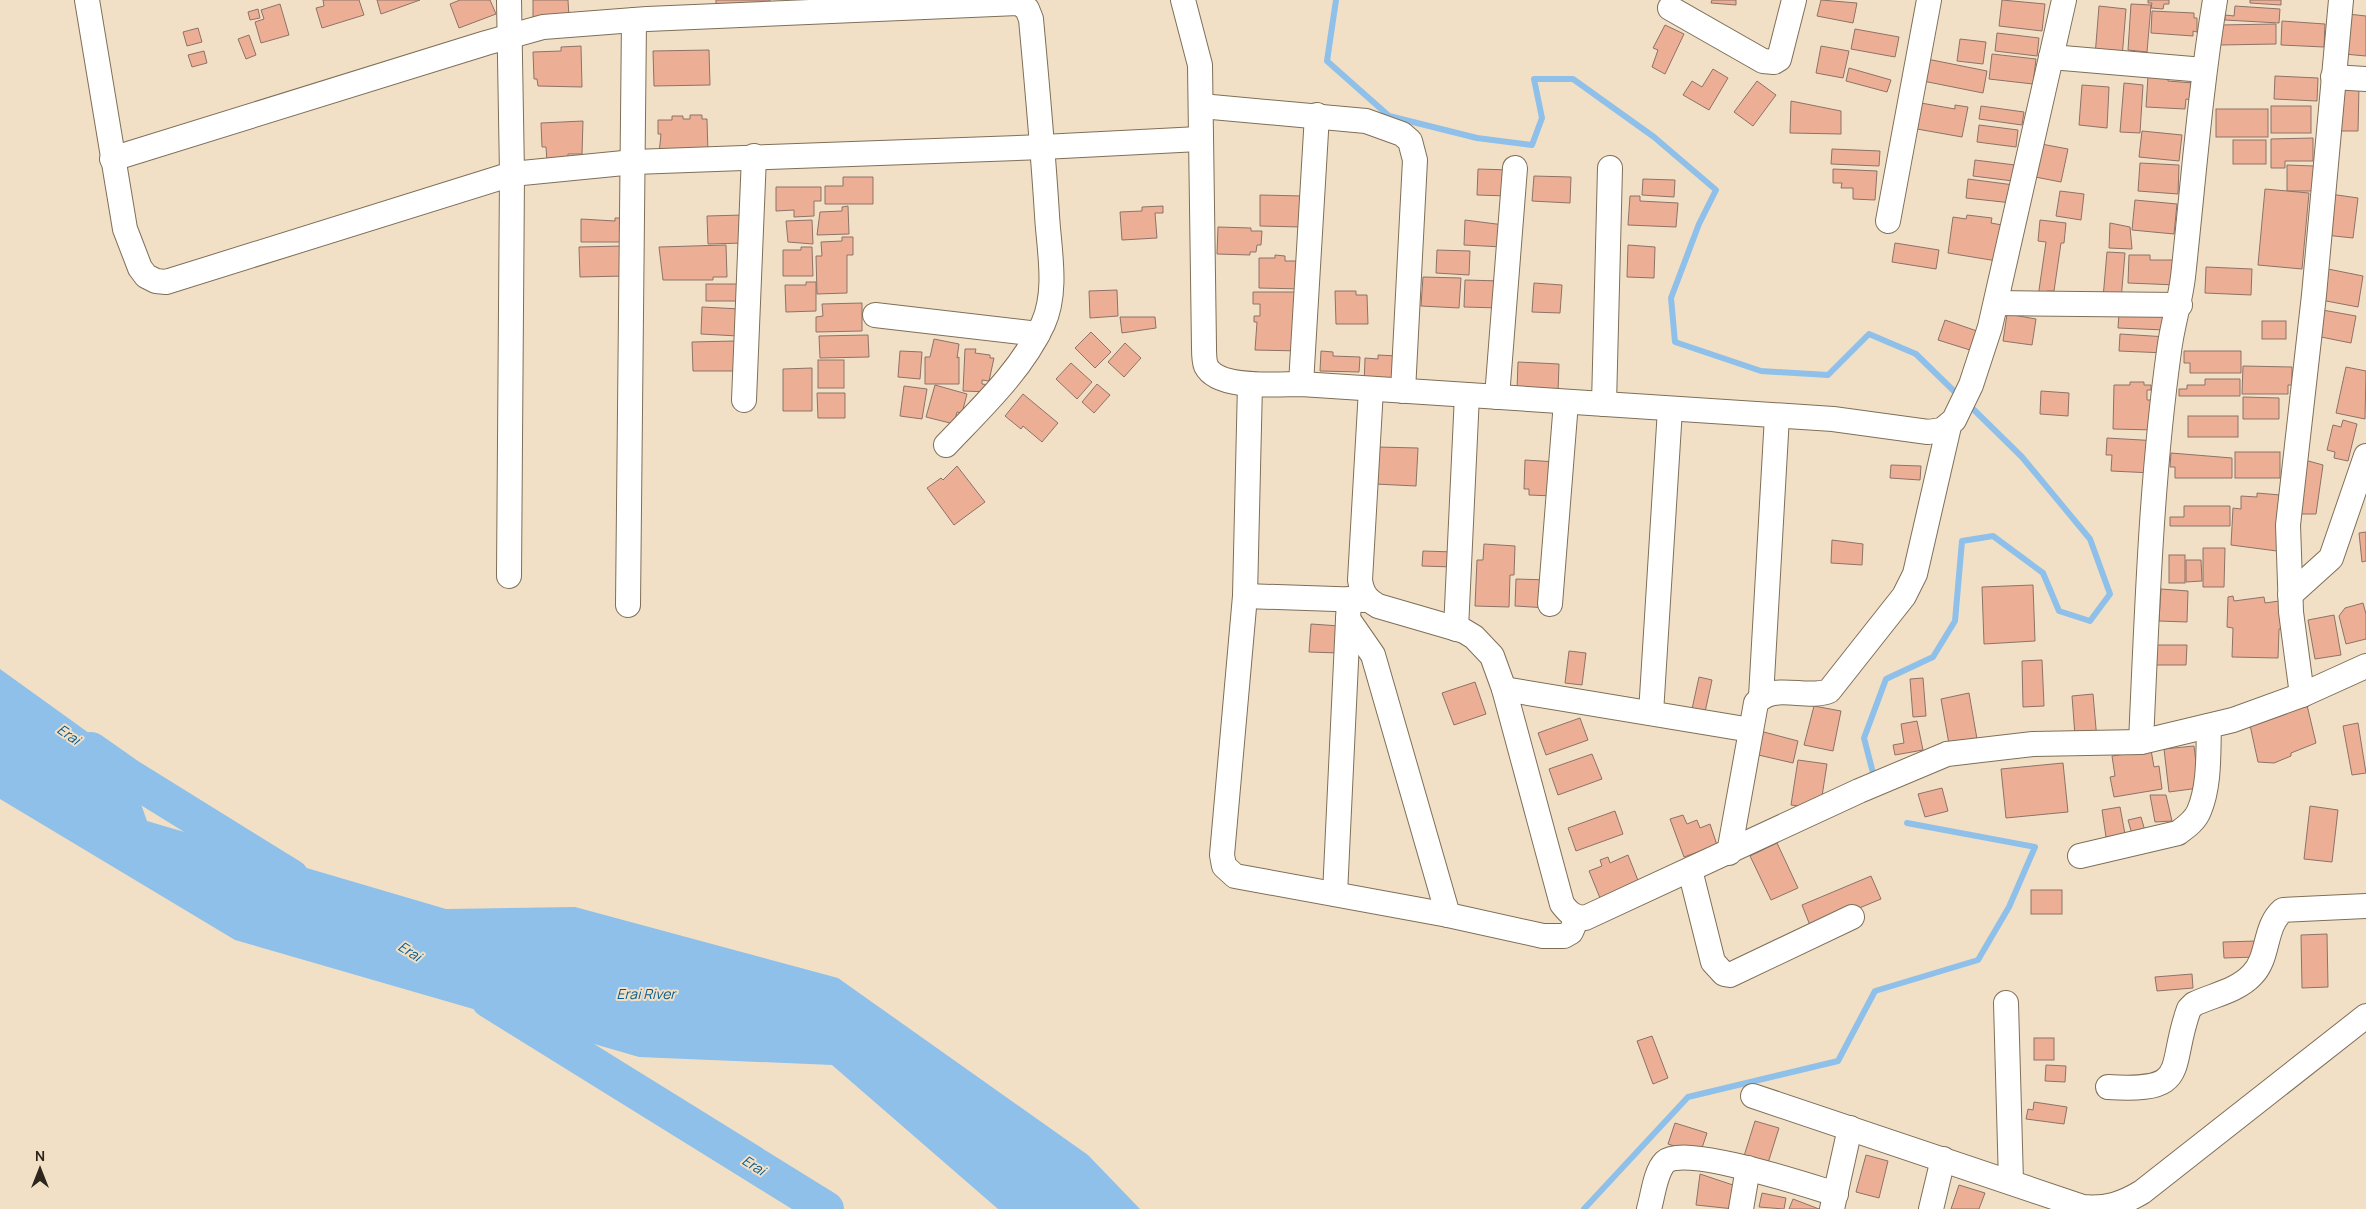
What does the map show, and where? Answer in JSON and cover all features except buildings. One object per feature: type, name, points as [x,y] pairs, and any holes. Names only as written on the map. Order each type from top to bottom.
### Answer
[{"type":"street","points":[[87,0],[125,229],[140,268],[146,276],[156,281],[166,282],[512,174],[634,162],[754,156],[1043,147],[1200,139]]},
{"type":"street","points":[[509,0],[512,174],[509,576]]},
{"type":"street","points":[[1183,0],[1200,65],[1205,361],[1207,368],[1217,377],[1250,384],[1300,384],[1833,420],[1928,432],[1942,430],[1951,423]]},
{"type":"street","points":[[1670,8],[1763,61],[1774,62],[1778,59],[1782,50],[1794,0]]},
{"type":"street","points":[[1888,220],[1929,0]]},
{"type":"street","points":[[1761,697],[1771,693],[1819,694],[1829,691],[1904,596],[1915,574],[1951,423],[1971,385],[1996,303],[2064,0]]},
{"type":"street","points":[[2141,742],[2149,555],[2169,350],[2180,305],[2201,115],[2204,70],[2215,0]]},
{"type":"street","points":[[2302,696],[2290,595],[2288,525],[2314,295],[2340,0]]},
{"type":"street","points":[[112,159],[543,27],[634,20],[1019,3],[1027,9],[1031,19],[1043,147],[1052,290],[1044,323],[1030,349],[998,390],[946,445]]},
{"type":"street","points":[[628,605],[634,20]]},
{"type":"street","points":[[2051,57],[2204,70]]},
{"type":"street","points":[[2333,77],[2366,79]]},
{"type":"street","points":[[1201,106],[1317,115],[1366,121],[1402,134],[1410,141],[1414,160],[1403,391]]},
{"type":"street","points":[[1300,384],[1317,115]]},
{"type":"street","points":[[744,400],[754,156]]},
{"type":"street","points":[[1497,397],[1515,168]]},
{"type":"street","points":[[1604,404],[1610,168]]},
{"type":"street","points":[[1996,303],[2180,305]]},
{"type":"street","points":[[875,315],[1038,334]]},
{"type":"street","points":[[1250,384],[1245,596],[1222,855],[1224,866],[1235,876],[1448,915],[1551,937],[1564,936],[1570,932],[1577,918]]},
{"type":"street","points":[[1335,894],[1355,606],[1362,590],[1360,580],[1372,389]]},
{"type":"street","points":[[1456,629],[1467,395]]},
{"type":"street","points":[[1550,604],[1566,402]]},
{"type":"street","points":[[1651,714],[1670,409]]},
{"type":"street","points":[[1729,853],[1754,709],[1761,697],[1777,416]]},
{"type":"street","points":[[2290,595],[2331,558],[2366,456]]},
{"type":"street","points":[[1245,596],[1355,606],[1378,606],[1456,629],[1474,637],[1488,650],[1504,689],[1562,904],[1569,914],[1577,918],[1585,918],[1729,853],[1867,787],[1947,754],[2033,744],[2141,742],[2233,720],[2302,696],[2366,666]]},
{"type":"street","points":[[1355,606],[1373,655],[1448,915]]},
{"type":"street","points":[[1504,689],[1751,730]]},
{"type":"street","points":[[2080,856],[2178,833],[2190,824],[2199,812],[2208,769],[2209,726]]},
{"type":"street","points":[[1690,870],[1713,962],[1724,974],[1730,975],[1852,917]]},
{"type":"street","points":[[2108,1087],[2154,1087],[2168,1077],[2178,1058],[2189,1009],[2194,1004],[2252,976],[2264,956],[2272,925],[2282,910],[2366,906]]},
{"type":"street","points":[[2006,1003],[2011,1182]]},
{"type":"street","points":[[1753,1096],[1943,1158],[2084,1207],[2106,1209],[2119,1205],[2142,1192],[2366,1016]]},
{"type":"street","points":[[1649,1209],[1660,1171],[1666,1162],[1688,1157],[1748,1168],[1834,1202],[1850,1128]]},
{"type":"street","points":[[1931,1209],[1943,1158]]},
{"type":"street","points":[[1741,1209],[1748,1168]]},
{"type":"water","name":"Erai River","points":[[0,669],[125,759],[147,821],[446,909],[575,907],[838,978],[1088,1155],[1140,1209],[998,1209],[832,1065],[639,1057],[235,940],[0,799]]},
{"type":"waterway","points":[[1336,0],[1327,61],[1389,116],[1477,138],[1532,145],[1542,118],[1534,79],[1573,79],[1654,137],[1716,190],[1699,224],[1671,298],[1675,342],[1761,371],[1828,375],[1869,334],[1916,354],[1960,397]]},
{"type":"waterway","points":[[1873,773],[1864,738],[1886,679],[1933,657],[1955,621],[1962,541],[1993,536],[2043,573],[2059,611],[2090,621],[2110,594],[2090,539],[2022,457],[1968,404]]},
{"type":"waterway","name":"Erai","points":[[91,750],[128,776],[291,877]]},
{"type":"waterway","points":[[1584,1209],[1688,1097],[1838,1061],[1875,991],[1978,960],[2009,907],[2035,847],[1907,823]]},
{"type":"waterway","name":"Erai","points":[[489,1000],[826,1209]]}]
